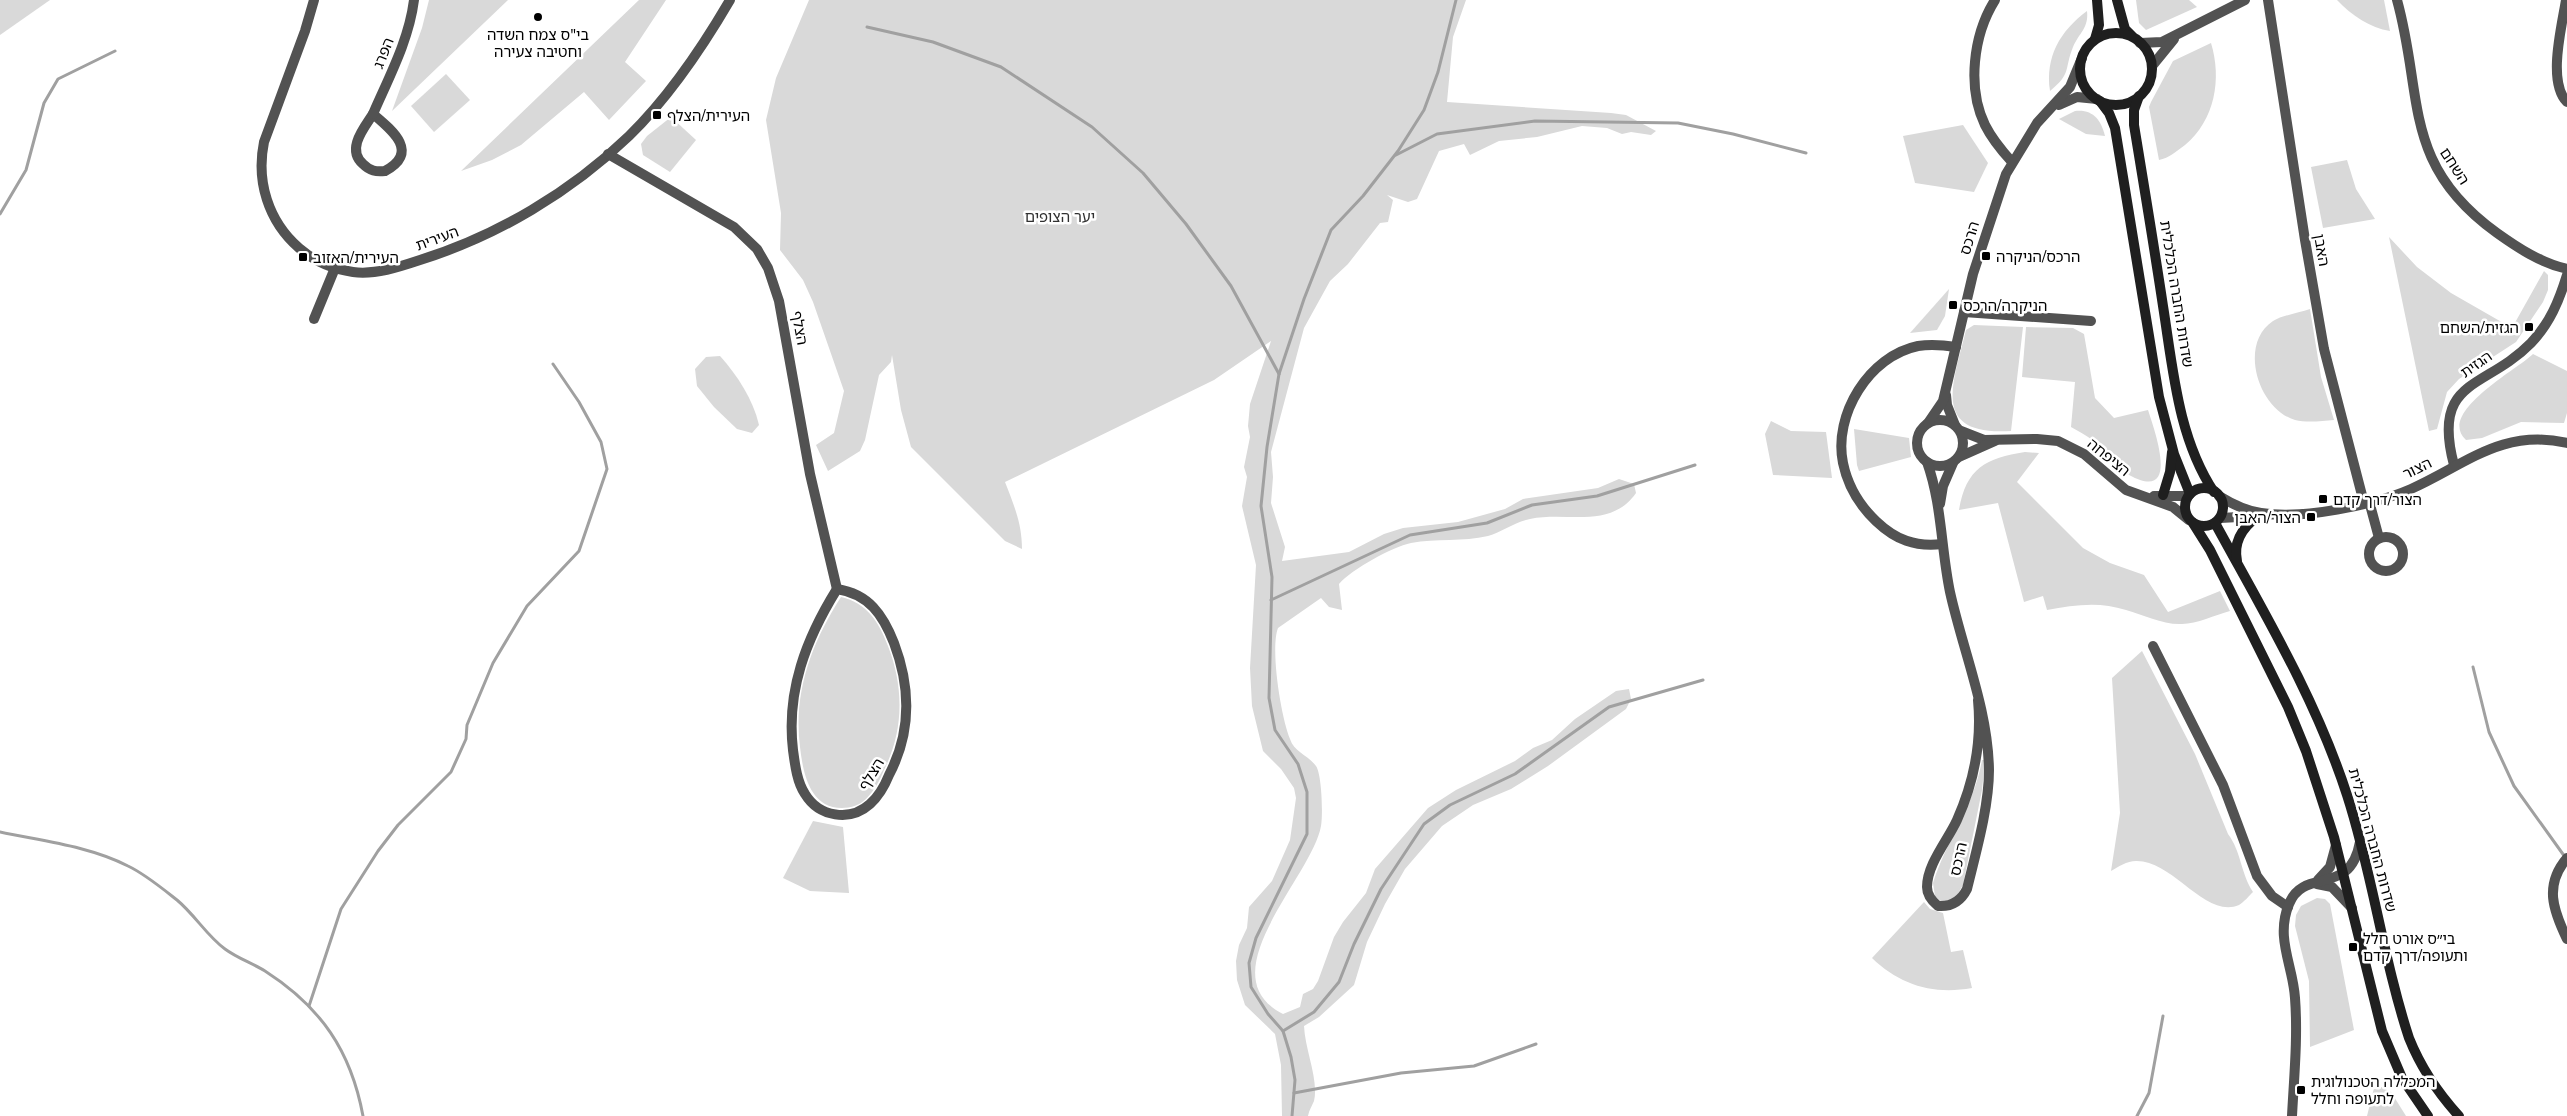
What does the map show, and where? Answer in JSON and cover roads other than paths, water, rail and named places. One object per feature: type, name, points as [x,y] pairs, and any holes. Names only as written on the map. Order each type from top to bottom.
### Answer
[{"type":"main road","points":[[2095,40],[2099,24],[2097,0]]},
{"type":"main road","points":[[2099,100],[2118,105],[2130,102],[2148,86],[2152,66],[2149,54],[2125,29],[2116,0]]},
{"type":"main road","points":[[2136,40],[2121,33],[2108,34],[2095,40],[2090,44],[2082,58],[2080,67],[2085,88],[2099,100],[2109,113],[2115,128],[2154,373],[2172,446],[2189,495],[2185,511],[2210,550],[2288,707],[2322,795],[2344,873],[2387,1046],[2402,1078],[2428,1116]]},
{"type":"main road","name":"שדרות החברה הכלכלית","points":[[2139,96],[2134,110],[2134,125],[2178,393],[2190,445],[2197,464],[2217,494]]},
{"type":"main road","points":[[2163,495],[2170,472],[2172,446]]},
{"type":"main road","points":[[2189,495],[2202,488],[2217,494],[2223,507],[2217,520],[2204,526],[2191,521]]},
{"type":"main road","points":[[2238,567],[2236,555],[2240,535],[2258,516]]},
{"type":"main road","name":"שדרות החברה הכלכלית","points":[[2217,520],[2238,567],[2309,697],[2348,796],[2409,1038],[2435,1087],[2459,1116]]},
{"type":"street","name":"העירית","points":[[314,0],[305,31],[264,142],[261,158],[262,186],[282,230],[309,256],[334,268],[354,272],[390,269],[466,243],[493,231],[540,204],[608,154],[629,136],[669,90],[730,0]]},
{"type":"street","name":"הפרג","points":[[373,114],[396,134],[402,149],[398,161],[385,170],[370,170],[360,162],[356,155],[358,138],[373,114],[405,39],[414,0]]},
{"type":"street","points":[[1995,0],[1978,46],[1974,78],[1976,96],[1986,127],[2012,162]]},
{"type":"street","points":[[2136,40],[2162,42],[2245,0]]},
{"type":"street","name":"האבן","points":[[2268,0],[2324,349],[2366,502],[2379,538]]},
{"type":"street","name":"השחם","points":[[2397,0],[2403,21],[2419,125],[2437,169],[2460,200],[2489,227],[2524,252],[2567,269]]},
{"type":"street","name":"השחם","points":[[2403,21],[2404,0]]},
{"type":"street","points":[[2566,0],[2557,73],[2559,90],[2567,102]]},
{"type":"street","points":[[2152,66],[2176,36]]},
{"type":"street","name":"הרכס","points":[[1928,423],[1943,401],[1964,312],[1989,221],[2012,162],[2028,136],[2045,114],[2070,87],[2082,58]]},
{"type":"street","name":"הרכס","points":[[2045,114],[2077,97],[2099,100]]},
{"type":"street","name":"הצלף","points":[[608,154],[734,227],[757,249],[768,268],[779,301],[810,474],[837,589],[818,622],[802,658],[793,696],[792,738],[798,776],[804,793],[818,808],[826,812],[845,815],[863,810],[871,804],[887,780],[901,748],[905,731],[907,695],[899,657],[881,615],[860,596],[837,589]]},
{"type":"street","points":[[314,319],[334,268]]},
{"type":"street","name":"הגזית","points":[[2454,466],[2447,425],[2457,401],[2474,382],[2510,360],[2531,342],[2553,312],[2567,276]]},
{"type":"street","points":[[1964,312],[2091,321]]},
{"type":"street","points":[[1942,544],[1927,546],[1894,536],[1865,511],[1848,481],[1843,464],[1842,439],[1852,402],[1873,372],[1886,361],[1916,346],[1932,344],[1956,346]]},
{"type":"street","name":"הרכס","points":[[1948,381],[1947,405],[1958,428]]},
{"type":"street","points":[[1940,420],[1958,428],[1964,439],[1963,450],[1956,460],[1938,466],[1927,462],[1921,456],[1917,444],[1918,436],[1928,423],[1940,420]]},
{"type":"street","name":"הציפחה","points":[[1958,428],[1977,439],[1996,441],[2023,438],[2058,441],[2084,454],[2126,490],[2173,507],[2191,521]]},
{"type":"street","name":"הצור","points":[[2217,520],[2274,514],[2321,512],[2409,490],[2486,449],[2513,441],[2544,439],[2567,443]]},
{"type":"street","name":"הציפחה","points":[[1956,460],[1996,441]]},
{"type":"street","name":"הרכס","points":[[1939,510],[1943,486],[1956,460]]},
{"type":"street","name":"הרכס","points":[[1927,462],[1939,510],[1950,593],[1978,700],[1987,746],[1988,789],[1967,889],[1963,896],[1955,903],[1947,907],[1938,906],[1928,894],[1926,887],[1928,878],[1956,821],[1971,783],[1979,736],[1978,700]]},
{"type":"street","name":"הצור","points":[[2217,494],[2243,508],[2274,514]]},
{"type":"street","name":"הציפחה","points":[[2144,496],[2189,495]]},
{"type":"street","points":[[2153,646],[2223,785],[2257,876],[2272,896],[2288,907]]},
{"type":"street","points":[[2313,883],[2344,873],[2352,867],[2357,858],[2360,842]]},
{"type":"street","points":[[2292,1116],[2296,1009],[2293,980],[2283,945],[2288,907],[2295,894],[2313,883],[2330,867],[2336,844]]},
{"type":"street","points":[[2567,858],[2558,869],[2553,884],[2556,915],[2567,939]]},
{"type":"street","points":[[2313,883],[2332,887],[2352,908]]},
{"type":"waterway","points":[[1292,1116],[1295,1080],[1291,1057],[1283,1031],[1268,1014],[1251,987],[1249,963],[1256,938],[1307,834],[1307,792],[1298,764],[1275,730],[1269,698],[1272,577],[1261,506],[1267,447],[1279,374],[1304,299],[1331,230],[1363,196],[1398,151],[1424,110],[1438,72],[1456,0]]},
{"type":"waterway","points":[[867,27],[933,42],[1001,67],[1092,127],[1143,173],[1186,224],[1231,286],[1279,374]]},
{"type":"waterway","points":[[0,214],[26,170],[44,103],[58,79],[115,51]]},
{"type":"waterway","points":[[1396,155],[1437,134],[1535,121],[1678,123],[1733,134],[1806,153]]},
{"type":"waterway","points":[[309,1006],[341,909],[378,851],[398,825],[451,772],[466,739],[467,725],[493,663],[527,606],[579,551],[607,469],[601,442],[579,402],[553,364]]},
{"type":"waterway","points":[[1271,600],[1410,535],[1487,523],[1532,505],[1597,496],[1695,465]]},
{"type":"waterway","points":[[2473,667],[2489,732],[2514,786],[2565,857]]},
{"type":"waterway","points":[[1283,1031],[1314,1012],[1339,982],[1354,944],[1381,889],[1424,824],[1450,805],[1515,774],[1609,707],[1703,680]]},
{"type":"waterway","points":[[0,832],[65,845],[113,859],[134,869],[166,891],[225,949],[265,971],[285,985],[317,1016],[331,1033],[341,1051],[358,1093],[363,1116]]},
{"type":"waterway","points":[[2137,1116],[2149,1093],[2163,1016]]},
{"type":"waterway","points":[[1294,1093],[1401,1073],[1474,1066],[1536,1044]]},
{"type":"place","name":"בי\"ס צמח השדה וחטיבה צעירה","points":[[538,17]]},
{"type":"place","name":"העירית/הצלף","points":[[657,115]]},
{"type":"place","name":"הרכס/הניקרה","points":[[1986,256]]},
{"type":"place","name":"העירית/האזוב","points":[[303,257]]},
{"type":"place","name":"הניקרה/הרכס","points":[[1953,305]]},
{"type":"place","name":"הגזית/השחם","points":[[2529,327]]},
{"type":"place","name":"הצור/דרך קדם","points":[[2323,499]]},
{"type":"place","name":"הצור/האבן","points":[[2311,517]]},
{"type":"place","name":"בי״ס אורט חלל ותעופה/דרך קדם","points":[[2353,947]]},
{"type":"place","name":"המכללה הטכנולוגית לתעופה וחלל","points":[[2301,1090]]},
{"type":"park label","name":"יער הצופים","points":[[1060,216]]}]
